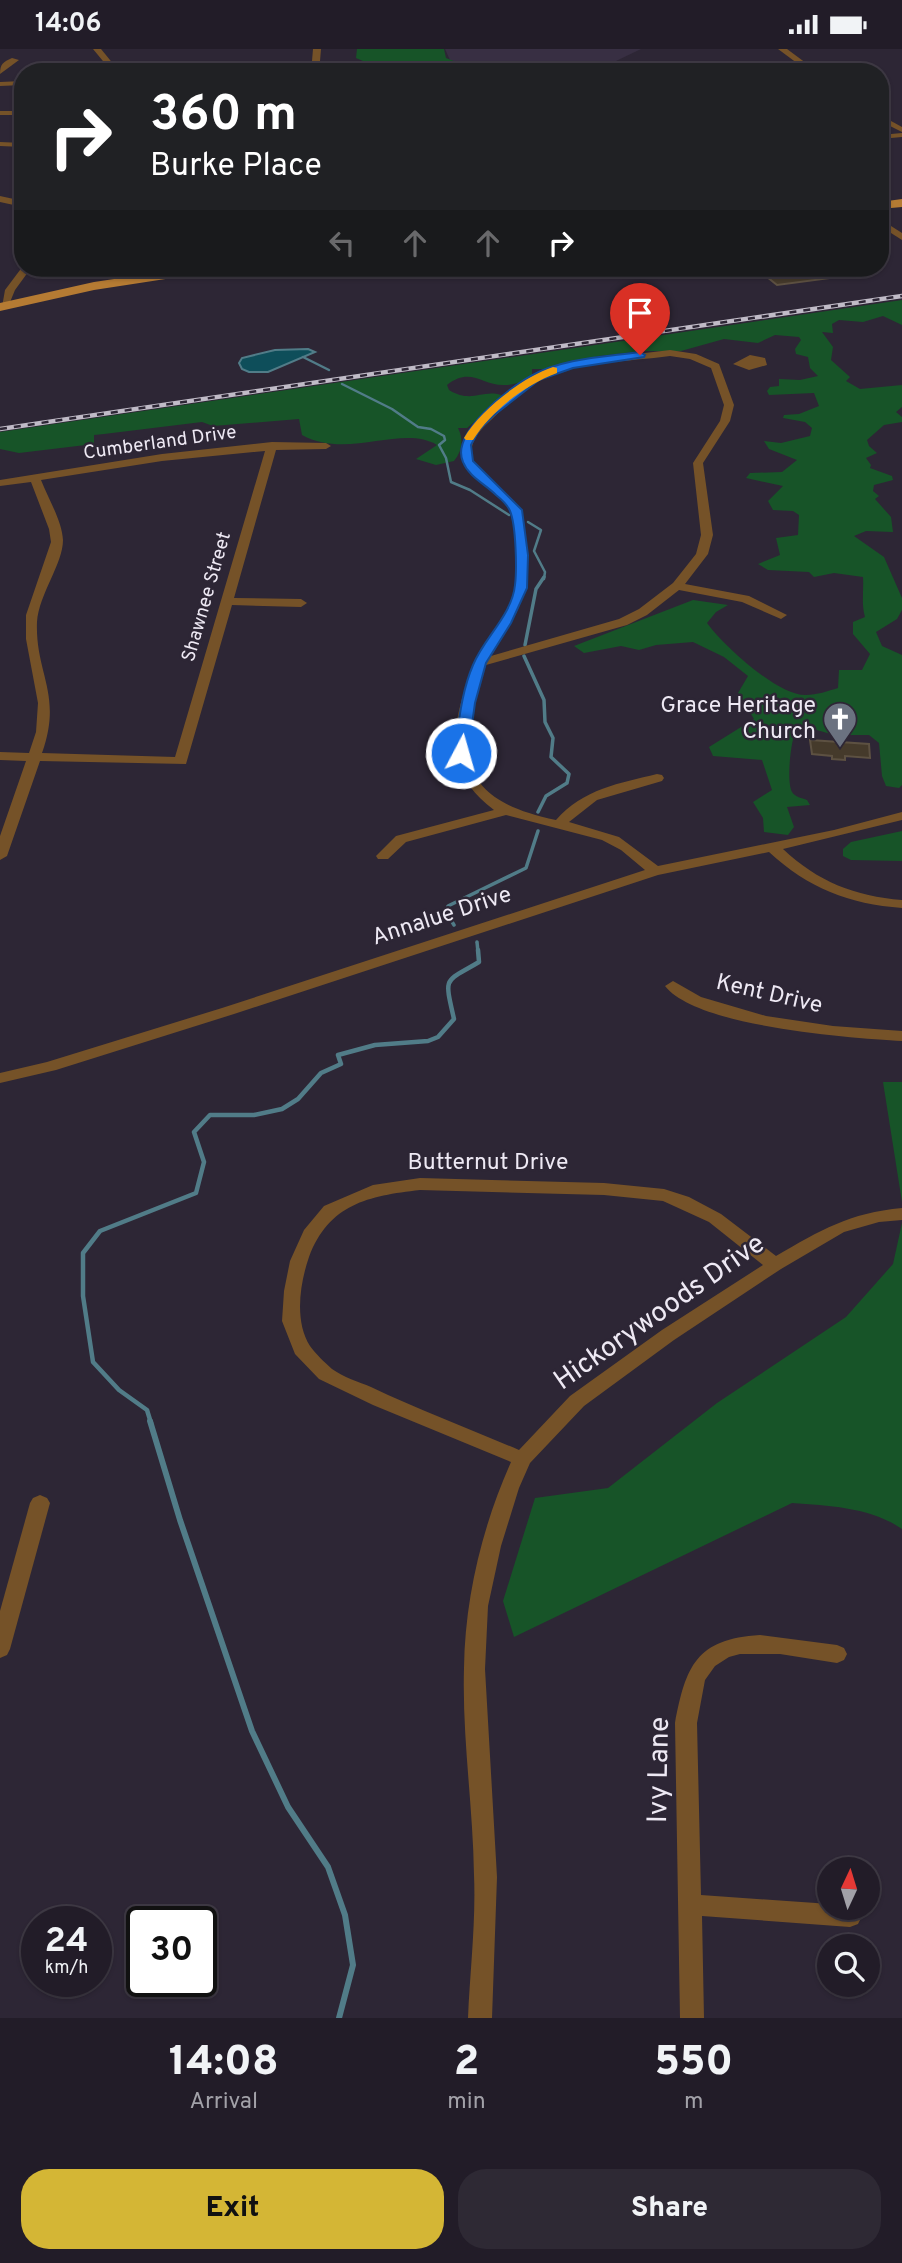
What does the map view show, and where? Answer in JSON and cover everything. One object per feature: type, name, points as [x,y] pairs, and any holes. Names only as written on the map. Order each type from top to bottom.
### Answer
[{"type":"main road","points":[[3,306],[94,286],[152,277]]},
{"type":"street","points":[[97,49],[109,63]]},
{"type":"street","points":[[782,49],[801,63]]},
{"type":"street","points":[[0,72],[6,64],[15,60]]},
{"type":"street","points":[[3,306],[19,277]]},
{"type":"street","points":[[655,871],[633,852],[609,838],[505,810],[485,795],[468,772],[461,753],[468,703],[480,663],[505,623],[521,588],[522,555],[516,510],[501,493],[480,477],[468,461],[466,445],[475,429],[516,391],[535,378],[571,366],[670,353],[692,355],[715,366],[738,364]]},
{"type":"street","points":[[480,663],[623,622],[643,612],[677,586],[702,554],[707,535],[698,463],[725,421],[729,405],[715,366]]},
{"type":"street","name":"Cumberland Drive","points":[[0,483],[272,445],[326,446]]},
{"type":"street","name":"Shawnee Street","points":[[34,757],[181,761],[272,445]]},
{"type":"street","points":[[0,856],[43,732],[46,698],[31,624],[57,541],[35,478]]},
{"type":"street","points":[[677,586],[745,599],[781,615]]},
{"type":"street","points":[[226,601],[301,603]]},
{"type":"street","points":[[0,756],[34,757]]},
{"type":"street","points":[[561,823],[580,802],[657,778]]},
{"type":"street","points":[[383,856],[401,839],[505,810]]},
{"type":"street","name":"Annalue Drive","points":[[0,1078],[228,1011],[655,871],[773,848],[902,816]]},
{"type":"street","points":[[773,848],[800,873],[825,888],[861,900],[902,904]]},
{"type":"street","name":"Kent Drive","points":[[673,986],[690,999],[773,1024],[811,1030],[902,1036]]},
{"type":"street","name":"Butternut Drive","points":[[522,1459],[326,1374],[302,1349],[291,1321],[299,1261],[310,1234],[330,1210],[379,1189],[420,1184],[604,1189],[664,1195],[683,1201],[715,1218],[775,1265]]},
{"type":"street","name":"Hickorywoods Drive","points":[[480,2018],[485,1877],[474,1669],[478,1606],[491,1546],[509,1488],[522,1459],[577,1401],[668,1335],[775,1265],[838,1228],[879,1216],[902,1214]]},
{"type":"street","points":[[0,1649],[40,1503]]},
{"type":"street","name":"Ivy Lane","points":[[692,2018],[686,1723],[696,1675],[713,1655],[737,1645],[764,1643],[837,1654]]},
{"type":"street","points":[[691,1905],[817,1914]]},
{"type":"shaded area","points":[[445,49],[641,49],[612,63],[458,63],[450,60]]},
{"type":"green space","points":[[357,49],[444,49],[446,58],[459,63],[367,63],[356,58]]},
{"type":"green space","points":[[902,300],[902,325],[883,316],[863,322],[839,320],[832,324],[833,333],[822,332],[833,347],[831,360],[850,377],[846,381],[860,389],[902,385],[902,407],[896,412],[902,417],[902,422],[884,425],[867,440],[877,453],[866,458],[870,468],[892,476],[893,480],[874,485],[873,491],[879,496],[875,499],[891,517],[893,532],[866,531],[854,536],[884,557],[902,598],[902,610],[897,619],[876,632],[882,646],[902,655],[902,785],[899,788],[886,786],[882,776],[879,743],[869,735],[834,735],[810,728],[797,728],[790,759],[790,786],[793,794],[807,800],[810,805],[787,807],[794,827],[788,835],[764,832],[763,818],[753,802],[772,790],[762,760],[713,756],[709,747],[754,719],[738,693],[748,676],[724,657],[693,642],[656,645],[639,650],[621,646],[584,653],[574,646],[693,600],[728,605],[716,612],[707,623],[725,644],[752,668],[794,693],[810,695],[838,688],[839,670],[862,670],[870,654],[853,634],[853,622],[865,617],[863,577],[834,573],[814,577],[809,572],[768,570],[758,564],[780,555],[776,538],[798,535],[799,515],[793,511],[773,510],[768,501],[783,486],[746,478],[750,473],[782,472],[797,460],[769,449],[764,441],[781,443],[810,436],[812,428],[805,422],[783,418],[784,415],[799,414],[819,406],[814,393],[769,395],[767,391],[770,387],[779,386],[779,379],[800,380],[818,376],[810,368],[808,357],[796,354],[795,349],[801,340],[799,337],[775,335],[758,343],[724,339],[681,351],[642,351],[599,356],[546,369],[532,369],[532,376],[509,385],[463,377],[447,385],[449,390],[464,396],[501,395],[502,399],[467,428],[458,428],[461,441],[457,457],[454,461],[436,465],[416,459],[437,445],[423,440],[391,439],[356,444],[320,442],[302,435],[299,419],[213,426],[202,422],[94,435],[94,444],[19,453],[0,449],[0,432]]},
{"type":"green space","points":[[902,831],[902,861],[851,860],[843,856],[843,849],[851,842]]},
{"type":"green space","points":[[883,1082],[902,1082],[902,1202]]},
{"type":"green space","points":[[902,1223],[902,1529],[863,1512],[792,1503],[514,1637],[503,1601],[535,1498],[608,1488],[717,1403],[846,1317],[893,1264]]},
{"type":"water","points":[[308,349],[315,352],[268,372],[249,372],[242,369],[239,363],[242,358],[275,350]]},
{"type":"building","points":[[767,277],[838,277],[777,285]]},
{"type":"building","name":"Grace Heritage Church","points":[[810,740],[869,744],[870,758],[845,756],[845,760],[812,754]]},
{"type":"waterway","points":[[303,357],[329,370]]},
{"type":"waterway","points":[[342,384],[392,409],[418,427],[431,429],[444,436],[445,440],[439,445],[446,458],[451,482],[470,490],[509,515]]},
{"type":"waterway","points":[[528,522],[541,530],[534,551],[545,572],[544,579]]},
{"type":"waterway","points":[[525,645],[536,589],[544,577]]},
{"type":"waterway","points":[[524,656],[544,700],[545,722],[553,738],[551,757],[569,774],[567,783],[546,796],[538,812]]},
{"type":"waterway","points":[[454,925],[446,912],[448,906],[526,868],[538,831]]},
{"type":"waterway","points":[[477,942],[478,952]]},
{"type":"waterway","points":[[151,1423],[147,1410],[119,1390],[93,1362],[83,1296],[83,1253],[100,1231],[196,1193],[204,1162],[194,1132],[210,1115],[254,1115],[282,1109],[298,1099],[321,1073],[341,1064],[338,1055],[375,1045],[428,1041],[438,1037],[454,1019],[448,987],[450,982],[479,962],[478,950]]},
{"type":"waterway","points":[[150,1421],[180,1520],[252,1731],[288,1807],[328,1867],[345,1915],[353,1965],[339,2018]]},
{"type":"railway","points":[[0,429],[902,296]]},
{"type":"slow traffic","points":[[470,438],[489,414],[516,391],[535,378],[553,371]]},
{"type":"place","name":"Grace Heritage Church","points":[[840,749]]},
{"type":"route","points":[[461,753],[468,703],[480,663],[505,623],[521,588],[522,555],[520,523],[516,510],[501,493],[480,477],[468,461],[466,445],[475,429],[489,414],[535,378],[571,366],[640,355]]}]
